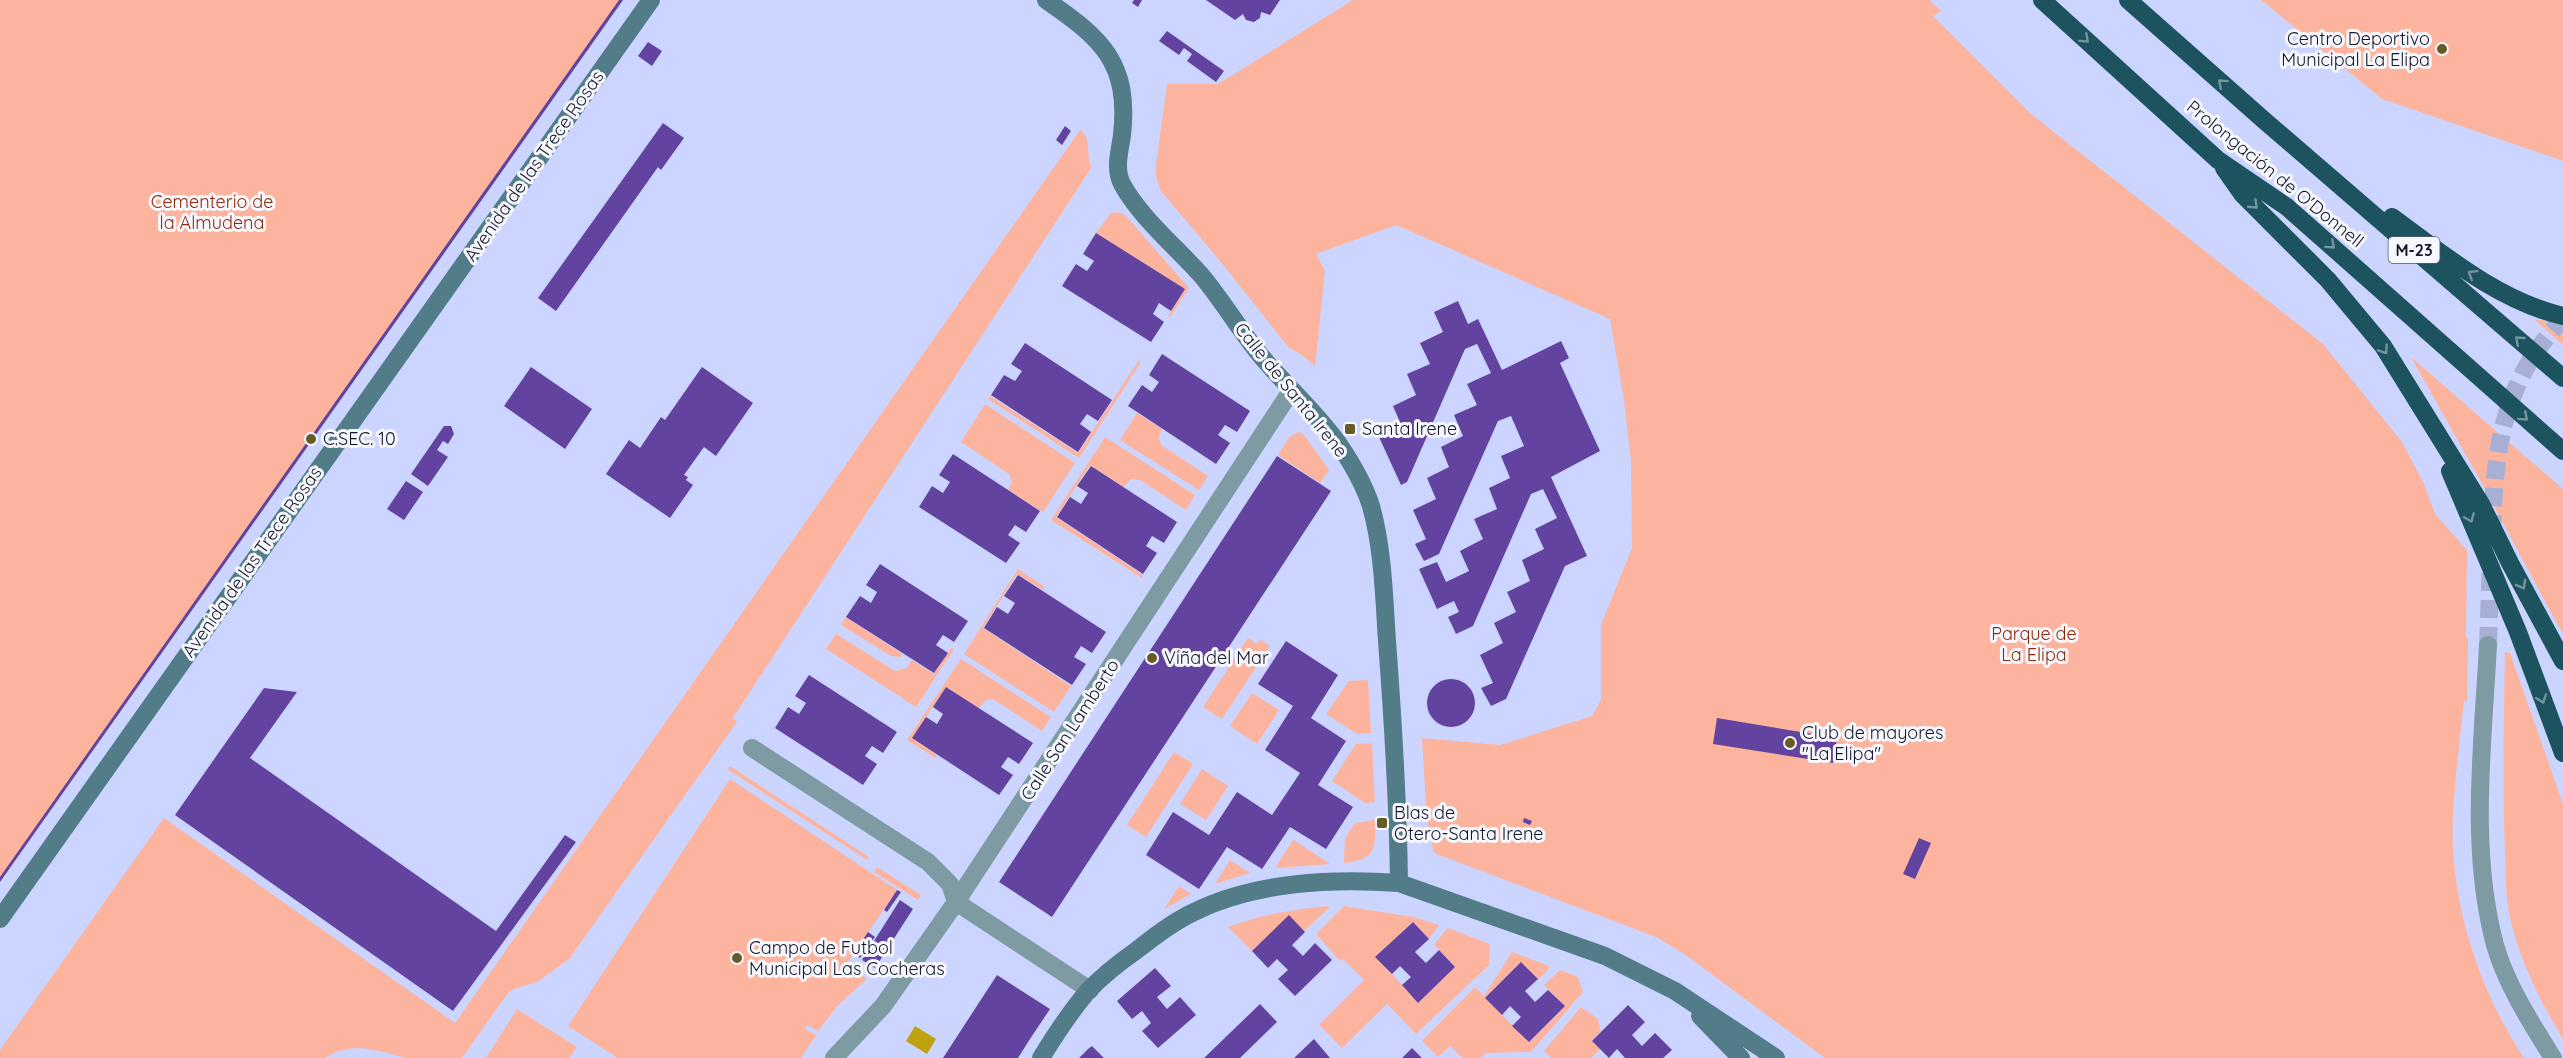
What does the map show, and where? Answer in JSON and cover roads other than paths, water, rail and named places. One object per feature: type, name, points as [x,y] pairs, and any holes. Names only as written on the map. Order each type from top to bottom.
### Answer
[{"type":"highway","name":"Prolongación de O'Donnell","points":[[2042,0],[2218,160],[2287,207],[2563,451]]},
{"type":"highway","name":"Prolongación de O'Donnell","points":[[2128,0],[2265,122],[2563,378]]},
{"type":"highway","points":[[2265,122],[2469,272],[2514,298],[2546,312],[2563,316]]},
{"type":"highway","points":[[2218,160],[2243,195],[2328,280],[2383,346],[2481,504],[2563,661]]},
{"type":"highway","points":[[2431,425],[2517,632],[2563,753]]},
{"type":"street","name":"Avenida de las Trece Rosas","points":[[0,919],[651,0]]},
{"type":"street","name":"Calle de Santa Irene","points":[[1046,0],[1087,29],[1105,48],[1116,67],[1123,99],[1122,134],[1117,160],[1120,181],[1131,199],[1203,278],[1258,354],[1323,424],[1357,474],[1370,503],[1378,535],[1390,683],[1398,807],[1399,883]]},
{"type":"street","name":"Calle San Lamberto","points":[[834,1058],[883,1006],[956,902],[1291,391]]},
{"type":"street","points":[[2488,645],[2481,783],[2484,890],[2496,946],[2523,1009],[2553,1058]]},
{"type":"street","points":[[752,748],[928,862],[950,884],[956,902],[1090,990]]},
{"type":"street","points":[[1041,1058],[1066,1018],[1090,990],[1166,928],[1195,912],[1231,898],[1264,890],[1310,883],[1374,881],[1399,883],[1605,956],[1676,992],[1776,1058]]},
{"type":"street","points":[[1676,992],[1742,1058]]},
{"type":"tunnel","points":[[2492,533],[2499,445],[2505,418],[2526,368],[2542,343],[2563,319]]},
{"type":"tunnel","points":[[2488,645],[2491,563]]},
{"type":"place","name":"Centro Deportivo Municipal La Elipa","points":[[2442,49]]},
{"type":"place","name":"Santa Irene","points":[[1350,429]]},
{"type":"place","name":"C.SEC. 10","points":[[311,439]]},
{"type":"place","name":"Viña del Mar","points":[[1152,658]]},
{"type":"place","name":"Club de mayores \"La Elipa\"","points":[[1790,743]]},
{"type":"place","name":"Blas de Otero-Santa Irene","points":[[1382,823]]},
{"type":"place","name":"Campo de Futbol Municipal Las Cocheras","points":[[737,958]]},
{"type":"park label","name":"Cementerio de la Almudena","points":[[212,212]]},
{"type":"park label","name":"Parque de La Elipa","points":[[2034,644]]}]
